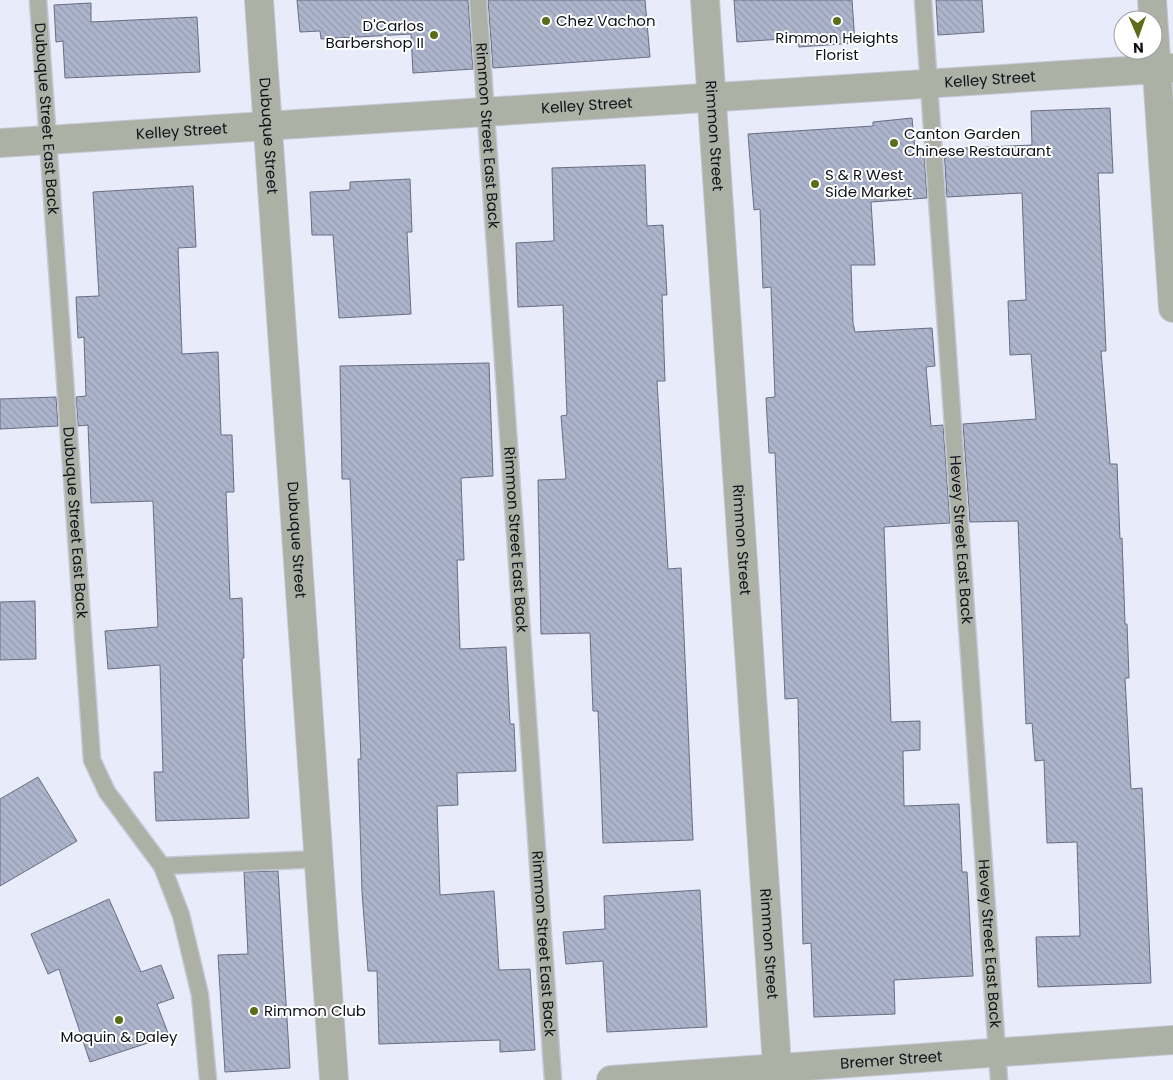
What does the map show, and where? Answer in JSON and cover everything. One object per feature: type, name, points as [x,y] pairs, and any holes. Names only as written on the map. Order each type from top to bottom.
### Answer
[{"type":"street","name":"Dubuque Street","points":[[259,0],[334,1080]]},
{"type":"street","name":"Rimmon Street","points":[[705,0],[777,1074]]},
{"type":"street","points":[[1152,0],[1166,68],[1173,308]]},
{"type":"street","name":"Kelley Street","points":[[0,143],[486,111],[929,85],[1166,68]]},
{"type":"street","name":"Bremer Street","points":[[611,1080],[777,1074],[998,1052],[1173,1040]]},
{"type":"lane","name":"Dubuque Street East Back","points":[[38,0],[92,760],[107,792],[162,866],[181,915],[200,994],[208,1080]]},
{"type":"lane","name":"Rimmon Street East Back","points":[[478,0],[553,1080]]},
{"type":"lane","name":"Hevey Street East Back","points":[[923,0],[999,1080]]},
{"type":"lane","points":[[162,866],[319,859]]},
{"type":"building","points":[[297,0],[468,0],[473,69],[413,73],[411,34],[321,39],[320,31],[300,32]]},
{"type":"building","points":[[488,0],[645,0],[650,57],[493,68]]},
{"type":"building","points":[[734,0],[852,0],[855,43],[799,47],[798,38],[737,42]]},
{"type":"building","points":[[936,0],[982,0],[984,32],[938,35]]},
{"type":"building","points":[[91,3],[91,22],[197,17],[200,72],[65,78],[63,41],[56,42],[54,5]]},
{"type":"building","points":[[1110,108],[1113,173],[1098,173],[1106,351],[1101,351],[1110,464],[1117,464],[1125,624],[1127,624],[1129,678],[1125,678],[1131,789],[1142,788],[1151,983],[1038,987],[1036,937],[1080,936],[1077,842],[1047,843],[1044,760],[1035,761],[1032,723],[1026,724],[1018,521],[970,522],[963,424],[1036,419],[1031,354],[1010,355],[1008,301],[1026,300],[1022,193],[947,197],[944,149],[1032,145],[1031,111]]},
{"type":"building","points":[[912,118],[915,150],[924,150],[927,198],[871,202],[875,265],[851,265],[853,323],[855,332],[932,328],[935,366],[926,367],[931,426],[943,425],[950,523],[884,527],[891,722],[920,721],[920,750],[903,751],[904,806],[959,804],[962,872],[967,872],[973,976],[894,980],[895,1014],[814,1017],[811,943],[803,944],[798,698],[785,699],[775,453],[769,453],[766,398],[775,397],[771,287],[763,288],[760,209],[754,210],[748,134],[873,126],[873,122]]},
{"type":"building","points":[[645,165],[647,226],[663,225],[667,295],[662,295],[665,381],[657,381],[668,569],[681,568],[693,840],[603,843],[598,711],[593,711],[590,633],[541,634],[538,480],[566,479],[561,416],[567,415],[563,305],[518,307],[516,243],[554,241],[552,168]]},
{"type":"building","points":[[410,179],[412,232],[407,232],[411,314],[339,318],[333,235],[312,235],[310,192],[350,190],[350,182]]},
{"type":"building","points":[[193,186],[196,247],[178,248],[182,354],[218,352],[221,435],[232,435],[234,492],[226,492],[230,599],[242,598],[244,658],[242,658],[249,818],[156,821],[154,772],[163,772],[160,665],[108,669],[105,631],[158,627],[153,501],[91,503],[88,425],[78,426],[76,397],[86,396],[84,337],[78,338],[76,297],[99,296],[93,192]]},
{"type":"building","points":[[489,363],[493,476],[461,478],[464,560],[457,560],[460,649],[506,647],[510,724],[514,724],[516,771],[457,773],[458,805],[437,806],[440,895],[494,891],[499,970],[530,969],[535,1050],[500,1052],[500,1040],[379,1044],[377,971],[368,971],[362,892],[358,759],[361,759],[350,479],[342,479],[340,366]]},
{"type":"building","points":[[56,397],[58,426],[0,429],[0,399]]},
{"type":"building","points":[[35,601],[36,659],[0,660],[0,602]]},
{"type":"building","points":[[38,777],[77,841],[0,886],[0,799]]},
{"type":"building","name":"Rimmon Club","points":[[278,871],[290,1068],[225,1072],[218,955],[248,954],[244,872]]},
{"type":"building","points":[[700,890],[707,1027],[607,1032],[603,961],[566,964],[563,932],[605,929],[604,896]]},
{"type":"building","points":[[109,899],[141,972],[161,965],[174,998],[157,1004],[169,1036],[90,1062],[59,969],[48,974],[31,934]]},
{"type":"place","name":"Chez Vachon","points":[[546,21]]},
{"type":"place","name":"Rimmon Heights Florist","points":[[837,21]]},
{"type":"place","name":"D'Carlos Barbershop II","points":[[434,35]]},
{"type":"place","name":"Canton Garden Chinese Restaurant","points":[[894,143]]},
{"type":"place","name":"S & R West Side Market","points":[[815,184]]},
{"type":"place","name":"Rimmon Club","points":[[254,1011]]},
{"type":"place","name":"Moquin & Daley","points":[[119,1020]]}]
